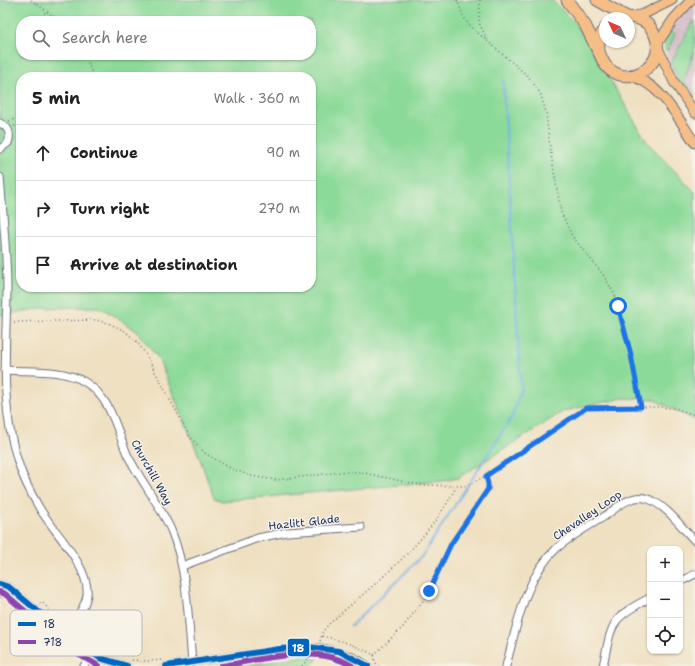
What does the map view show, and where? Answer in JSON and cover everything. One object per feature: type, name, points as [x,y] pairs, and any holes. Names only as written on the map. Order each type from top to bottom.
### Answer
[{"type":"highway","points":[[567,0],[585,25],[603,62],[609,69],[617,74],[626,76],[640,73],[652,64],[656,55],[657,45],[655,34],[649,26],[641,20],[635,19]]},
{"type":"highway","points":[[597,0],[617,12]]},
{"type":"highway","points":[[599,48],[599,53]]},
{"type":"main road","points":[[635,16],[644,14],[672,0]]},
{"type":"main road","points":[[692,0],[673,20],[657,45],[674,82],[695,113]]},
{"type":"main road","points":[[626,76],[639,78],[658,92],[695,143]]},
{"type":"street","points":[[0,123],[6,127],[10,134],[8,143],[0,149]]},
{"type":"street","points":[[0,177],[6,262],[6,415],[18,463],[40,510],[80,566],[85,577],[87,594],[85,604],[80,610]]},
{"type":"street","name":"Churchill Way","points":[[5,370],[69,375],[87,383],[98,392],[110,409],[131,461],[167,521],[182,566],[192,662]]},
{"type":"street","name":"Chevalley Loop","points":[[506,666],[530,585],[544,562],[556,549],[570,538],[629,500],[640,498],[653,501],[661,506],[695,541]]},
{"type":"street","name":"Hazlitt Glade","points":[[182,566],[258,538],[295,531],[361,527]]},
{"type":"street","points":[[683,580],[695,574]]},
{"type":"street","points":[[0,584],[9,587],[37,610]]},
{"type":"street","points":[[0,593],[24,599]]},
{"type":"street","points":[[603,666],[610,634],[617,619],[630,608],[647,600]]},
{"type":"street","points":[[167,662],[192,662],[292,647],[313,646],[336,650],[358,659],[368,666]]},
{"type":"street","points":[[84,666],[90,656]]},
{"type":"street","points":[[99,656],[127,663]]},
{"type":"path","points":[[32,0],[54,16]]},
{"type":"path","points":[[457,0],[464,18],[490,44],[528,76],[540,93],[546,112],[550,155],[561,212],[572,236],[604,276],[615,295],[631,355],[641,407]]},
{"type":"path","points":[[480,0],[478,23],[490,44]]},
{"type":"path","points":[[44,16],[46,10]]},
{"type":"path","points":[[88,60],[91,72]]},
{"type":"path","points":[[8,122],[16,119]]},
{"type":"path","points":[[11,126],[16,126]]},
{"type":"path","points":[[6,322],[96,320],[108,323],[125,331],[145,353],[190,437],[206,454],[230,468],[251,476],[276,480],[360,472],[420,485],[456,487],[466,486],[486,476],[586,408],[674,408],[695,415]]},
{"type":"path","points":[[374,655],[403,627],[425,598],[451,544],[488,489],[486,476]]},
{"type":"path","points":[[302,666],[311,655],[314,640],[321,641],[323,631],[329,624],[395,567],[420,541],[439,516],[456,487]]},
{"type":"path","points":[[322,636],[352,644],[374,655]]},
{"type":"path","points":[[364,656],[367,651]]},
{"type":"path","points":[[306,655],[317,655]]},
{"type":"path","points":[[374,655],[375,662],[379,666]]},
{"type":"path","points":[[227,666],[293,656]]},
{"type":"path","points":[[127,663],[167,662]]},
{"type":"shaded area","points":[[695,0],[695,103],[676,74],[667,56],[664,42],[666,35]]},
{"type":"green space","points":[[0,0],[552,0],[578,26],[647,142],[695,192],[695,420],[653,399],[623,398],[564,411],[458,478],[442,481],[222,501],[214,498],[197,451],[158,358],[137,331],[100,307],[44,308],[0,315]]},
{"type":"green space","points":[[695,21],[695,49],[684,81],[695,93],[695,97],[689,89],[681,84],[671,63],[690,27]]},
{"type":"green space","points":[[670,31],[675,34],[668,50],[665,51],[665,40]]},
{"type":"green space","points":[[305,656],[318,659],[310,666],[242,666]]},
{"type":"waterway","points":[[351,626],[422,556],[512,417],[521,389],[503,79]]},
{"type":"transit line","name":"18","points":[[0,584],[9,587],[36,610]]},
{"type":"transit line","name":"718","points":[[0,592],[5,594],[24,610]]},
{"type":"transit line","name":"18","points":[[166,666],[279,649],[309,647],[339,651],[368,666]]},
{"type":"transit line","name":"718","points":[[221,666],[270,657],[305,654],[322,655],[337,659],[352,666]]},
{"type":"transit line","name":"718","points":[[81,656],[99,666]]},
{"type":"transit line","name":"18","points":[[97,656],[127,666]]},
{"type":"route","points":[[429,591],[440,564],[451,544],[488,489],[486,476],[586,408],[607,406],[641,407],[631,355],[618,306]]}]
